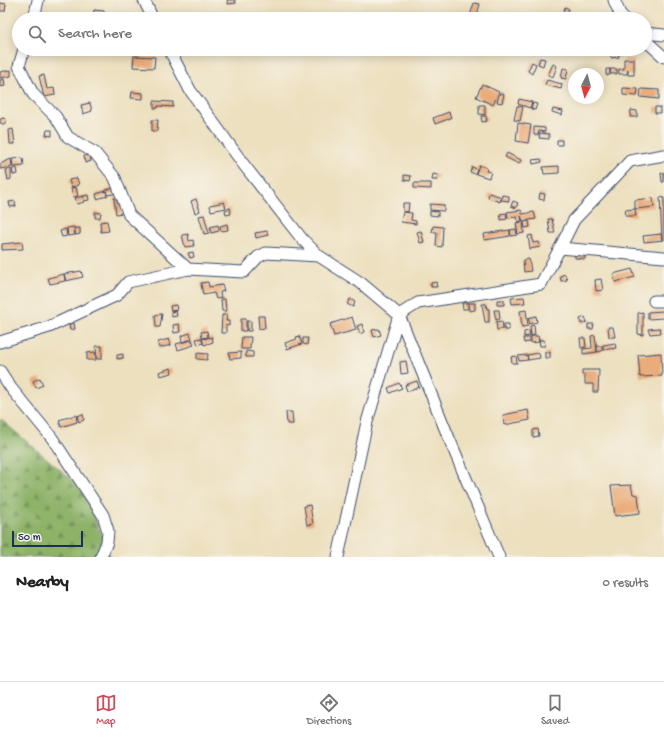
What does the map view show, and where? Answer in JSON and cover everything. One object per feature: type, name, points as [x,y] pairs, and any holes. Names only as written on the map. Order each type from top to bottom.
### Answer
[{"type":"street","points":[[35,12],[38,0]]},
{"type":"street","points":[[144,0],[150,12]]},
{"type":"street","points":[[614,0],[619,12]]},
{"type":"street","points":[[652,34],[664,35]]},
{"type":"street","points":[[652,46],[664,57]]},
{"type":"street","points":[[22,56],[19,66],[33,94],[56,117],[68,137],[95,154],[115,178],[129,215],[188,269]]},
{"type":"street","points":[[173,56],[195,97],[302,239],[319,256],[361,283],[399,315],[499,557]]},
{"type":"street","points":[[338,557],[367,422],[399,315],[414,306],[541,284],[574,220],[630,161],[664,155]]},
{"type":"street","points":[[560,248],[664,257]]},
{"type":"street","points":[[0,342],[49,327],[117,295],[128,282],[188,269],[244,272],[258,257],[266,253],[319,256]]},
{"type":"street","points":[[0,371],[11,388],[52,438],[103,515],[108,531],[107,542],[101,557]]},
{"type":"green space","points":[[0,419],[84,490],[110,557],[0,557]]},
{"type":"building","points":[[227,0],[235,0],[236,3],[228,4]]},
{"type":"building","points":[[0,3],[6,4],[5,11],[0,11]]},
{"type":"building","points":[[474,3],[480,4],[478,12],[471,12]]},
{"type":"building","points":[[565,7],[569,9],[568,12],[563,12]]},
{"type":"building","points":[[94,10],[104,11],[104,12],[94,12]]},
{"type":"building","points":[[134,56],[155,57],[154,68],[133,67]]},
{"type":"building","points":[[611,56],[619,56],[619,57],[611,58]]},
{"type":"building","points":[[540,58],[545,59],[543,66],[538,64]]},
{"type":"building","points":[[624,59],[634,59],[634,75],[628,75],[628,69],[627,74],[619,74],[619,69],[624,69]]},
{"type":"building","points":[[532,62],[536,64],[532,74],[528,71]]},
{"type":"building","points":[[553,64],[557,66],[553,77],[548,75]]},
{"type":"building","points":[[563,68],[568,69],[566,79],[561,78]]},
{"type":"building","points":[[606,69],[610,69],[610,75],[606,75]]},
{"type":"building","points":[[610,69],[617,69],[617,74],[611,74]]},
{"type":"building","points":[[11,70],[11,76],[0,78],[0,72]]},
{"type":"building","points":[[44,75],[47,89],[54,88],[55,95],[44,97],[39,76]]},
{"type":"building","points":[[4,79],[5,86],[0,87],[0,80]]},
{"type":"building","points":[[547,80],[562,84],[561,89],[545,85]]},
{"type":"building","points":[[482,84],[499,92],[493,105],[476,97]]},
{"type":"building","points":[[623,88],[638,89],[637,96],[623,95]]},
{"type":"building","points":[[641,89],[659,90],[659,99],[640,97]]},
{"type":"building","points":[[132,92],[143,93],[143,99],[131,98]]},
{"type":"building","points":[[500,93],[504,94],[502,103],[497,102]]},
{"type":"building","points":[[519,99],[532,102],[530,108],[518,104]]},
{"type":"building","points":[[154,101],[173,102],[173,107],[158,106],[158,108],[154,108]]},
{"type":"building","points":[[90,103],[92,111],[83,114],[81,105]]},
{"type":"building","points":[[533,103],[537,104],[535,110],[531,109]]},
{"type":"building","points":[[479,105],[485,105],[485,115],[479,114]]},
{"type":"building","points":[[517,106],[523,107],[520,121],[514,120]]},
{"type":"building","points":[[655,107],[660,107],[660,113],[655,113]]},
{"type":"building","points":[[553,109],[563,111],[562,115],[552,112]]},
{"type":"building","points":[[631,110],[637,111],[637,117],[630,117]]},
{"type":"building","points":[[449,112],[451,118],[435,124],[433,118]]},
{"type":"building","points":[[481,116],[486,116],[487,121],[482,122]]},
{"type":"building","points":[[3,118],[6,121],[3,124],[0,121]]},
{"type":"building","points":[[152,120],[158,120],[157,131],[152,131]]},
{"type":"building","points":[[518,123],[531,125],[528,143],[516,141]]},
{"type":"building","points":[[534,127],[545,128],[545,132],[539,131],[538,135],[534,135]]},
{"type":"building","points":[[13,129],[15,144],[10,144],[9,130]]},
{"type":"building","points":[[47,130],[52,130],[52,136],[46,135]]},
{"type":"building","points":[[540,133],[549,134],[549,139],[539,138]]},
{"type":"building","points":[[557,140],[562,140],[562,145],[557,145]]},
{"type":"building","points":[[507,153],[521,160],[519,164],[505,157]]},
{"type":"building","points":[[90,155],[91,161],[85,163],[84,156]]},
{"type":"building","points":[[23,158],[24,166],[13,167],[12,159]]},
{"type":"building","points":[[11,159],[12,167],[0,169],[0,164]]},
{"type":"building","points":[[541,159],[542,162],[533,164],[532,160]]},
{"type":"building","points":[[479,165],[487,168],[486,171],[491,172],[489,178],[476,174]]},
{"type":"building","points":[[559,166],[559,173],[544,174],[543,167]]},
{"type":"building","points":[[472,167],[477,169],[475,174],[470,172]]},
{"type":"building","points":[[17,168],[18,174],[13,175],[12,169]]},
{"type":"building","points":[[11,169],[11,179],[8,180],[6,170]]},
{"type":"building","points":[[661,173],[664,173],[664,182],[662,182]]},
{"type":"building","points":[[433,174],[438,175],[437,180],[432,180]]},
{"type":"building","points":[[404,175],[411,176],[410,181],[404,180]]},
{"type":"building","points":[[77,178],[79,185],[71,187],[69,180]]},
{"type":"building","points":[[414,183],[431,183],[431,189],[414,188]]},
{"type":"building","points":[[76,187],[78,196],[73,197],[71,188]]},
{"type":"building","points":[[117,187],[118,193],[107,195],[106,190]]},
{"type":"building","points":[[106,191],[107,196],[97,199],[96,194]]},
{"type":"building","points":[[489,193],[502,197],[500,202],[488,198]]},
{"type":"building","points":[[540,193],[545,194],[544,200],[539,199]]},
{"type":"building","points":[[88,195],[89,200],[84,201],[83,196]]},
{"type":"building","points":[[502,195],[509,196],[509,201],[501,200]]},
{"type":"building","points":[[83,196],[84,202],[77,204],[75,198]]},
{"type":"building","points":[[660,197],[664,198],[664,240],[644,242],[643,236],[661,234],[662,240]]},
{"type":"building","points":[[114,198],[120,198],[122,213],[116,214]]},
{"type":"building","points":[[653,198],[654,207],[635,209],[635,200]]},
{"type":"building","points":[[196,199],[200,211],[195,213],[191,201]]},
{"type":"building","points":[[15,201],[16,206],[10,207],[9,202]]},
{"type":"building","points":[[513,201],[518,203],[516,208],[511,206]]},
{"type":"building","points":[[224,202],[226,208],[211,211],[210,205]]},
{"type":"building","points":[[403,203],[409,203],[408,212],[403,211]]},
{"type":"building","points":[[430,204],[444,205],[444,211],[430,210]]},
{"type":"building","points":[[230,208],[231,214],[226,215],[225,210]]},
{"type":"building","points":[[635,209],[636,216],[626,216],[625,210]]},
{"type":"building","points":[[521,210],[522,214],[534,212],[536,219],[523,221],[521,216],[522,221],[518,222],[517,217],[508,218],[507,212]]},
{"type":"building","points":[[430,211],[438,212],[438,216],[430,215]]},
{"type":"building","points":[[95,212],[101,213],[100,218],[95,218]]},
{"type":"building","points":[[403,212],[412,213],[411,220],[416,221],[416,224],[401,222]]},
{"type":"building","points":[[506,213],[507,219],[501,220],[500,214]]},
{"type":"building","points":[[204,215],[209,233],[204,234],[199,216]]},
{"type":"building","points":[[548,219],[552,219],[555,233],[550,233]]},
{"type":"building","points":[[107,221],[109,231],[101,232],[100,222]]},
{"type":"building","points":[[529,221],[530,227],[525,228],[524,222]]},
{"type":"building","points":[[523,222],[524,233],[518,234],[516,223]]},
{"type":"building","points":[[227,224],[228,230],[221,231],[220,226]]},
{"type":"building","points":[[218,225],[219,231],[211,233],[210,227]]},
{"type":"building","points":[[433,226],[443,227],[442,247],[436,246],[437,232],[432,232]]},
{"type":"building","points":[[74,227],[75,235],[68,236],[67,228]]},
{"type":"building","points":[[75,228],[80,228],[80,234],[75,235]]},
{"type":"building","points":[[66,229],[67,236],[62,237],[60,231]]},
{"type":"building","points":[[516,229],[517,235],[511,236],[510,230]]},
{"type":"building","points":[[510,230],[510,236],[485,240],[484,234]]},
{"type":"building","points":[[267,231],[268,235],[256,238],[255,233]]},
{"type":"building","points":[[421,231],[424,242],[420,243],[417,232]]},
{"type":"building","points":[[188,234],[189,241],[193,240],[194,246],[185,247],[182,235]]},
{"type":"building","points":[[532,235],[533,243],[539,242],[540,247],[530,249],[528,236]]},
{"type":"building","points":[[22,242],[23,249],[2,250],[2,244]]},
{"type":"building","points":[[193,252],[194,257],[190,258],[188,253]]},
{"type":"building","points":[[575,254],[585,254],[585,259],[575,258]]},
{"type":"building","points":[[529,259],[531,271],[524,272],[523,260]]},
{"type":"building","points":[[632,269],[635,277],[615,282],[613,274]]},
{"type":"building","points":[[81,271],[83,277],[66,281],[64,274]]},
{"type":"building","points":[[64,274],[65,281],[50,284],[48,278]]},
{"type":"building","points":[[565,274],[567,280],[561,281],[560,276]]},
{"type":"building","points":[[601,279],[603,290],[596,291],[595,280]]},
{"type":"building","points":[[208,282],[209,287],[222,285],[224,291],[220,292],[221,298],[216,299],[214,293],[203,295],[201,283]]},
{"type":"building","points":[[436,282],[437,287],[431,287],[431,283]]},
{"type":"building","points":[[524,297],[525,303],[512,304],[511,298]]},
{"type":"building","points":[[221,299],[225,299],[226,311],[222,311]]},
{"type":"building","points":[[350,299],[355,302],[353,307],[347,304]]},
{"type":"building","points":[[497,300],[504,300],[504,305],[497,305]]},
{"type":"building","points":[[462,303],[468,303],[468,309],[463,309]]},
{"type":"building","points":[[469,303],[475,303],[475,310],[469,311]]},
{"type":"building","points":[[482,304],[486,304],[487,309],[489,309],[489,322],[485,322]]},
{"type":"building","points":[[176,305],[177,310],[171,311],[170,306]]},
{"type":"building","points":[[494,310],[499,310],[500,319],[496,320]]},
{"type":"building","points":[[526,310],[528,326],[522,327],[520,311]]},
{"type":"building","points":[[176,311],[177,316],[172,317],[171,312]]},
{"type":"building","points":[[664,311],[664,318],[648,319],[648,312]]},
{"type":"building","points":[[643,312],[643,335],[638,334],[638,313]]},
{"type":"building","points":[[162,314],[160,327],[156,327],[155,315]]},
{"type":"building","points":[[222,315],[227,315],[226,321],[229,321],[229,326],[226,325],[226,333],[221,333]]},
{"type":"building","points":[[258,316],[264,316],[265,328],[259,329]]},
{"type":"building","points":[[536,316],[537,322],[530,324],[528,318]]},
{"type":"building","points":[[352,317],[356,330],[334,336],[330,324]]},
{"type":"building","points":[[585,317],[587,322],[581,324],[580,319]]},
{"type":"building","points":[[241,319],[246,319],[246,331],[241,331]]},
{"type":"building","points":[[247,321],[251,321],[251,331],[247,331]]},
{"type":"building","points":[[502,321],[503,329],[497,330],[496,322]]},
{"type":"building","points":[[74,323],[75,329],[70,330],[69,324]]},
{"type":"building","points":[[179,324],[180,332],[174,333],[173,325]]},
{"type":"building","points":[[362,324],[364,332],[360,334],[357,326]]},
{"type":"building","points":[[504,324],[509,324],[509,330],[504,330]]},
{"type":"building","points":[[588,324],[594,324],[593,329],[588,329]]},
{"type":"building","points":[[534,325],[535,335],[531,336],[530,326]]},
{"type":"building","points":[[608,327],[613,327],[615,337],[609,337]]},
{"type":"building","points":[[660,328],[661,333],[650,334],[648,329]]},
{"type":"building","points":[[379,329],[381,335],[374,337],[372,330]]},
{"type":"building","points":[[207,331],[208,337],[202,338],[201,332]]},
{"type":"building","points":[[529,331],[530,336],[524,337],[524,332]]},
{"type":"building","points":[[190,333],[192,339],[182,342],[181,336]]},
{"type":"building","points":[[595,335],[597,352],[583,354],[583,349],[592,348],[591,336]]},
{"type":"building","points":[[299,336],[302,344],[287,349],[285,343],[297,339],[296,337]]},
{"type":"building","points":[[531,336],[538,336],[539,342],[531,343]]},
{"type":"building","points":[[212,337],[213,342],[204,345],[202,339]]},
{"type":"building","points":[[242,337],[251,337],[250,349],[241,349]]},
{"type":"building","points":[[201,338],[203,343],[198,345],[196,339]]},
{"type":"building","points":[[303,338],[308,338],[307,345],[303,344]]},
{"type":"building","points":[[523,338],[530,338],[530,342],[524,343]]},
{"type":"building","points":[[580,338],[585,338],[586,347],[581,348]]},
{"type":"building","points":[[169,339],[171,345],[159,348],[158,342]]},
{"type":"building","points":[[192,340],[194,345],[178,350],[176,344]]},
{"type":"building","points":[[539,340],[544,340],[545,346],[540,346]]},
{"type":"building","points":[[615,343],[616,348],[603,350],[603,345]]},
{"type":"building","points":[[96,346],[102,346],[102,359],[97,359]]},
{"type":"building","points":[[597,346],[602,346],[602,351],[597,352]]},
{"type":"building","points":[[246,351],[253,352],[253,357],[246,357]]},
{"type":"building","points":[[95,352],[96,360],[87,360],[87,353]]},
{"type":"building","points":[[241,352],[241,358],[230,359],[229,353]]},
{"type":"building","points":[[545,352],[550,352],[550,358],[545,358]]},
{"type":"building","points":[[197,353],[208,354],[207,360],[197,359]]},
{"type":"building","points":[[539,353],[540,358],[528,360],[527,355]]},
{"type":"building","points":[[661,353],[662,376],[640,377],[638,355]]},
{"type":"building","points":[[123,354],[123,358],[117,359],[117,355]]},
{"type":"building","points":[[527,355],[528,360],[519,361],[518,356]]},
{"type":"building","points":[[516,356],[517,363],[512,363],[511,357]]},
{"type":"building","points":[[406,361],[408,373],[401,374],[400,362]]},
{"type":"building","points":[[171,368],[172,373],[160,376],[159,372]]},
{"type":"building","points":[[582,370],[599,370],[598,392],[593,392],[593,384],[585,384],[585,375],[582,375]]},
{"type":"building","points":[[40,378],[43,385],[36,388],[33,381]]},
{"type":"building","points":[[417,381],[419,387],[407,391],[405,385]]},
{"type":"building","points":[[399,383],[402,388],[390,393],[388,388]]},
{"type":"building","points":[[528,410],[530,420],[504,425],[503,415]]},
{"type":"building","points":[[286,412],[292,412],[293,424],[287,424]]},
{"type":"building","points":[[83,414],[84,420],[79,422],[77,416]]},
{"type":"building","points":[[76,415],[77,422],[61,427],[59,420]]},
{"type":"building","points":[[538,429],[539,436],[533,437],[533,430]]},
{"type":"building","points":[[631,485],[633,494],[638,495],[640,513],[615,516],[611,486]]},
{"type":"building","points":[[310,505],[313,524],[307,525],[304,506]]}]
